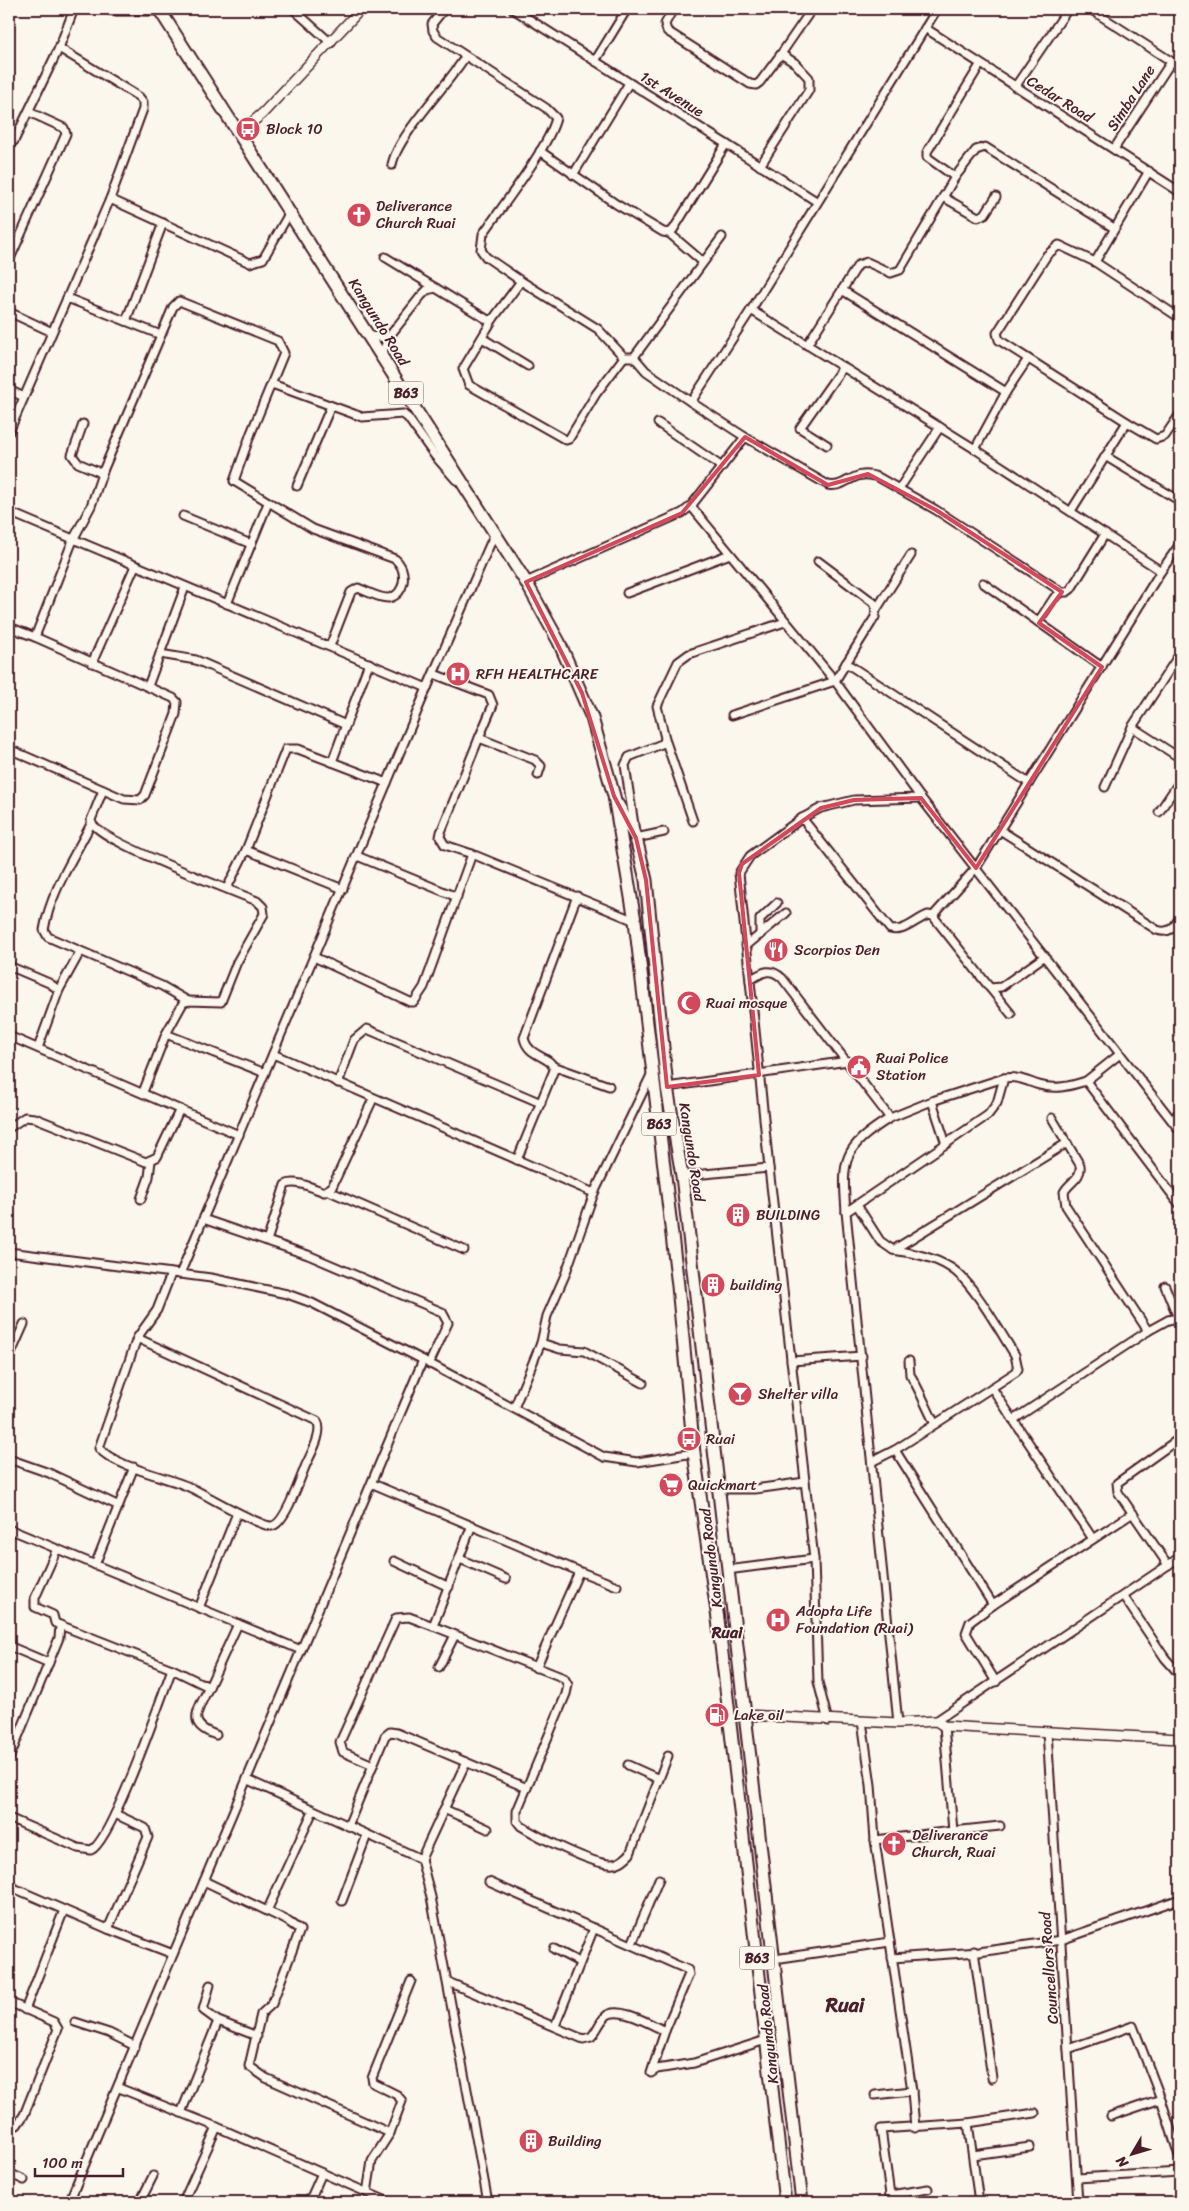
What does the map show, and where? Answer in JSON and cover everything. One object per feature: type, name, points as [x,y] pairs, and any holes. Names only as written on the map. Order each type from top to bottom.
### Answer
[{"type":"highway","name":"Kangundo Road","points":[[160,10],[382,354],[526,582],[559,642],[582,692],[614,796],[635,921],[654,1071],[694,1453],[718,1619],[785,2202]]},
{"type":"highway","name":"Kangundo Road","points":[[614,796],[636,838],[646,880],[667,1087],[682,1176],[727,1570],[761,1837],[802,2202]]},
{"type":"highway","points":[[629,884],[639,879],[646,880]]},
{"type":"highway","points":[[699,1487],[718,1488]]},
{"type":"street","points":[[9,142],[14,141],[29,112],[59,48],[74,9]]},
{"type":"street","points":[[105,9],[113,11],[160,10]]},
{"type":"street","points":[[293,9],[331,42]]},
{"type":"street","points":[[240,133],[263,113],[361,9]]},
{"type":"street","points":[[444,9],[432,24],[433,31],[443,41],[553,113],[556,118],[555,125],[540,151],[483,234],[480,242],[481,250],[486,257],[521,281],[598,329],[624,357],[634,357]]},
{"type":"street","name":"1st Avenue","points":[[513,9],[816,201]]},
{"type":"street","points":[[595,61],[627,9]]},
{"type":"street","points":[[673,9],[665,24],[667,30],[750,84],[756,85],[781,54],[812,9]]},
{"type":"street","points":[[690,402],[751,310],[816,201],[937,9]]},
{"type":"street","points":[[1015,87],[1068,9]]},
{"type":"street","points":[[1090,9],[1180,67]]},
{"type":"street","name":"Cedar Road","points":[[925,28],[1180,192]]},
{"type":"street","points":[[9,432],[110,199],[143,109],[143,102],[139,96],[59,48]]},
{"type":"street","points":[[760,166],[810,85],[806,72],[781,54]]},
{"type":"street","points":[[392,164],[398,149],[416,122],[465,57]]},
{"type":"street","name":"Simba Lane","points":[[1114,149],[1171,62]]},
{"type":"street","points":[[955,177],[927,157],[927,152],[980,65]]},
{"type":"street","points":[[573,175],[629,83]]},
{"type":"street","points":[[9,261],[66,134],[64,128],[29,112]]},
{"type":"street","points":[[669,233],[673,230],[726,144]]},
{"type":"street","points":[[807,345],[858,265],[862,262],[867,262],[891,273],[900,270],[955,177],[976,150],[985,147],[1114,228]]},
{"type":"street","points":[[540,151],[616,204],[663,232],[669,233],[703,262]]},
{"type":"street","points":[[1095,262],[1149,171]]},
{"type":"street","points":[[943,197],[978,217],[985,214],[996,197]]},
{"type":"street","points":[[110,199],[250,263],[257,263],[263,259],[290,212]]},
{"type":"street","points":[[126,321],[163,223]]},
{"type":"street","points":[[634,357],[722,237]]},
{"type":"street","points":[[1180,318],[1095,262],[1062,245],[1055,247],[1047,255],[997,333],[1000,340],[1028,359],[1156,439],[1162,439],[1180,414]]},
{"type":"street","points":[[385,256],[488,320],[493,319]]},
{"type":"street","points":[[521,281],[493,319],[463,369],[469,385],[566,440],[569,439],[596,394],[624,357]]},
{"type":"street","points":[[382,354],[388,338],[421,296],[427,290],[436,288]]},
{"type":"street","points":[[842,290],[1006,392]]},
{"type":"street","points":[[67,298],[161,335]]},
{"type":"street","points":[[35,637],[73,540],[91,506],[103,471],[175,303],[182,301],[278,341],[284,353],[251,433],[234,481],[313,529],[395,559],[402,565],[405,572],[403,582],[396,594],[391,598],[358,588],[352,592],[330,646]]},
{"type":"street","points":[[751,310],[975,449],[1161,571]]},
{"type":"street","points":[[9,312],[52,332]]},
{"type":"street","points":[[370,336],[388,338]]},
{"type":"street","points":[[482,338],[528,366]]},
{"type":"street","points":[[634,357],[646,372],[690,402],[745,437],[828,485],[839,485],[858,474],[868,474],[900,489],[1062,592]]},
{"type":"street","points":[[975,449],[1006,392],[1028,359]]},
{"type":"street","points":[[827,445],[800,428],[843,367]]},
{"type":"street","points":[[272,384],[367,418],[403,414],[408,418],[435,456],[471,494]]},
{"type":"street","points":[[9,390],[24,397]]},
{"type":"street","points":[[298,486],[331,406]]},
{"type":"street","points":[[658,422],[722,467]]},
{"type":"street","points":[[1071,511],[1127,422]]},
{"type":"street","points":[[83,424],[72,455],[78,463],[99,472],[103,471]]},
{"type":"street","points":[[900,489],[940,427]]},
{"type":"street","points":[[526,582],[682,513],[690,506],[745,437]]},
{"type":"street","points":[[1105,456],[1180,501]]},
{"type":"street","points":[[227,604],[268,503]]},
{"type":"street","points":[[690,506],[835,681],[921,798],[1180,1131]]},
{"type":"street","points":[[9,512],[427,688]]},
{"type":"street","points":[[183,516],[251,544]]},
{"type":"street","points":[[180,1274],[427,688],[495,533]]},
{"type":"street","points":[[1038,622],[1054,598],[1062,592],[1067,592],[1071,589],[1105,534]]},
{"type":"street","points":[[933,916],[976,868],[1161,571],[1180,544]]},
{"type":"street","points":[[627,593],[730,554]]},
{"type":"street","points":[[876,610],[911,555]]},
{"type":"street","points":[[732,715],[835,681],[875,617],[874,603],[818,561]]},
{"type":"street","points":[[92,663],[135,566]]},
{"type":"street","points":[[983,583],[1102,667]]},
{"type":"street","points":[[148,686],[185,586]]},
{"type":"street","points":[[693,821],[665,738],[657,706],[682,658],[785,622]]},
{"type":"street","points":[[9,626],[173,698],[178,708],[145,795],[140,800],[134,801],[102,790],[9,749]]},
{"type":"street","points":[[160,654],[196,660],[346,725]]},
{"type":"street","points":[[1105,787],[1132,727],[1179,657]]},
{"type":"street","points":[[332,762],[369,663]]},
{"type":"street","points":[[846,663],[1029,783]]},
{"type":"street","points":[[434,674],[489,695],[493,705],[440,836],[445,845],[472,854],[635,921]]},
{"type":"street","points":[[1132,727],[1180,758]]},
{"type":"street","points":[[480,738],[535,760],[540,766],[538,774]]},
{"type":"street","points":[[664,832],[636,838],[626,761],[629,757],[661,746],[665,738]]},
{"type":"street","points":[[227,888],[246,850],[286,749],[298,749],[387,783]]},
{"type":"street","points":[[1159,812],[1180,781]]},
{"type":"street","points":[[92,824],[98,831],[144,855],[257,901],[263,907],[264,914],[237,962],[221,1002],[188,1001],[162,986],[48,937],[44,930],[45,920],[66,871],[92,824],[102,790]]},
{"type":"street","points":[[828,1721],[818,1682],[814,1559],[769,1168],[739,872],[742,864],[750,856],[802,818],[836,803],[921,798]]},
{"type":"street","points":[[802,818],[890,928],[903,929],[922,917],[933,916],[1011,1014]]},
{"type":"street","points":[[1000,830],[1157,930],[1165,932],[1172,930],[1180,917]]},
{"type":"street","points":[[246,850],[343,889]]},
{"type":"street","points":[[314,957],[410,1002],[414,1002],[424,987],[472,854]]},
{"type":"street","points":[[357,856],[457,897]]},
{"type":"street","points":[[577,896],[524,1038],[529,1050],[554,1066],[610,1086]]},
{"type":"street","points":[[760,935],[760,919],[777,903]]},
{"type":"street","points":[[746,946],[786,913]]},
{"type":"street","points":[[38,1048],[59,990],[80,952]]},
{"type":"street","points":[[990,988],[1000,987],[1045,956]]},
{"type":"street","points":[[9,966],[59,990]]},
{"type":"street","points":[[750,980],[765,971],[774,972],[848,1061],[890,1118]]},
{"type":"street","points":[[143,1092],[166,1034],[179,1008],[188,1001]]},
{"type":"street","points":[[338,1083],[354,1040],[367,1029],[541,1103]]},
{"type":"street","points":[[166,1034],[265,1073]]},
{"type":"street","points":[[9,1036],[143,1092],[239,1135]]},
{"type":"street","points":[[273,1054],[594,1193]]},
{"type":"street","points":[[898,1723],[873,1461],[846,1212],[844,1186],[848,1156],[860,1141],[890,1118],[932,1101],[1004,1078],[1020,1077],[1054,1088],[1070,1086],[1086,1081],[1120,1054]]},
{"type":"street","points":[[667,1087],[848,1061]]},
{"type":"street","points":[[517,1160],[554,1066]]},
{"type":"street","points":[[514,1408],[541,1343],[547,1316],[565,1275],[594,1193],[654,1071]]},
{"type":"street","points":[[846,1212],[992,1111],[997,1103],[1004,1078]]},
{"type":"street","points":[[1086,1081],[1180,1205]]},
{"type":"street","points":[[329,1191],[345,1161],[373,1098]]},
{"type":"street","points":[[932,1101],[946,1144]]},
{"type":"street","points":[[9,1128],[25,1117],[36,1118],[137,1160],[151,1161],[157,1157],[180,1109]]},
{"type":"street","points":[[1173,1121],[1180,1110]]},
{"type":"street","points":[[1052,1118],[1078,1159],[1081,1171],[1064,1192],[1066,1206],[1148,1331]]},
{"type":"street","points":[[893,1250],[1067,1143]]},
{"type":"street","points":[[141,1199],[149,1177],[151,1161]]},
{"type":"street","points":[[682,1176],[769,1168]]},
{"type":"street","points":[[267,1241],[285,1186],[289,1183],[296,1183],[324,1192],[329,1191],[464,1250]]},
{"type":"street","points":[[857,1205],[880,1241],[893,1250],[911,1252],[952,1269],[966,1282],[1015,1355],[1018,1363],[1016,1372],[895,1450],[873,1461]]},
{"type":"street","points":[[69,2202],[248,1780],[301,1650],[426,1362],[448,1322],[442,1312],[308,1255],[203,1219]]},
{"type":"street","points":[[9,1252],[265,1287],[312,1303],[612,1459],[637,1462],[694,1453]]},
{"type":"street","points":[[137,1338],[312,1417],[319,1424],[318,1437],[293,1496],[279,1522],[273,1526],[266,1525],[237,1513],[215,1498],[177,1482],[134,1468],[103,1453],[99,1448],[137,1338],[157,1310],[171,1274]]},
{"type":"street","points":[[1013,1420],[1148,1331],[1168,1320],[1179,1319],[1164,1286]]},
{"type":"street","points":[[9,1358],[24,1324]]},
{"type":"street","points":[[541,1343],[560,1349],[584,1351],[642,1383]]},
{"type":"street","points":[[791,1361],[862,1356]]},
{"type":"street","points":[[910,1361],[910,1375],[915,1379],[920,1396],[935,1424]]},
{"type":"street","points":[[992,1388],[1093,1539]]},
{"type":"street","points":[[1168,1565],[1118,1492],[1117,1483],[1180,1438]]},
{"type":"street","points":[[895,1450],[993,1605]]},
{"type":"street","points":[[9,1459],[49,1473],[119,1506]]},
{"type":"street","points":[[95,1565],[134,1468]]},
{"type":"street","points":[[718,1488],[754,1489],[805,1482]]},
{"type":"street","points":[[373,1484],[617,1586]]},
{"type":"street","points":[[199,1608],[237,1513]]},
{"type":"street","points":[[996,1682],[966,1633],[970,1622],[1133,1513]]},
{"type":"street","points":[[433,1626],[472,1525]]},
{"type":"street","points":[[9,1529],[301,1650]]},
{"type":"street","points":[[57,1549],[35,1598],[35,1607],[54,1614],[55,1623],[172,1670],[208,1687]]},
{"type":"street","points":[[940,1724],[996,1682],[1124,1597],[1180,1557]]},
{"type":"street","points":[[460,1559],[506,1579]]},
{"type":"street","points":[[727,1570],[814,1559]]},
{"type":"street","points":[[394,1562],[449,1587]]},
{"type":"street","points":[[536,1668],[578,1574],[576,1570]]},
{"type":"street","points":[[1124,1597],[1165,1658],[1180,1675]]},
{"type":"street","points":[[373,1765],[343,1752],[340,1742],[396,1618],[409,1617],[564,1678],[568,1685],[516,1816],[521,1826],[603,1863],[614,1864],[623,1861],[630,1854],[668,1756]]},
{"type":"street","points":[[216,1736],[204,1731],[197,1723],[196,1716],[238,1624]]},
{"type":"street","points":[[9,1759],[59,1638],[60,1625]]},
{"type":"street","points":[[439,1667],[455,1635]]},
{"type":"street","points":[[9,1646],[49,1663]]},
{"type":"street","points":[[9,1818],[78,1848],[91,1850],[99,1844],[115,1814],[172,1670]]},
{"type":"street","points":[[745,1715],[828,1721],[940,1724],[1180,1740]]},
{"type":"street","points":[[862,1721],[872,1785],[875,1840],[912,2091],[915,2128]]},
{"type":"street","points":[[940,1724],[953,1831]]},
{"type":"street","points":[[348,1826],[385,1736],[394,1732],[527,1788]]},
{"type":"street","name":"Councellors Road","points":[[1048,1732],[1078,2202]]},
{"type":"street","points":[[421,1859],[466,1762]]},
{"type":"street","points":[[628,1765],[659,1779]]},
{"type":"street","points":[[248,1780],[421,1859],[427,1875],[448,1982],[488,2202]]},
{"type":"street","points":[[444,1809],[488,1830]]},
{"type":"street","points":[[267,1911],[313,1811]]},
{"type":"street","points":[[108,1929],[148,1837],[145,1828],[115,1814]]},
{"type":"street","points":[[875,1840],[1000,1826]]},
{"type":"street","points":[[342,1901],[367,1834]]},
{"type":"street","points":[[632,1944],[659,1879]]},
{"type":"street","points":[[204,1881],[286,1920],[300,1930],[272,2004],[261,2014],[249,2066],[257,2073],[390,2133]]},
{"type":"street","points":[[489,1882],[689,1971],[665,2031],[651,2073],[657,2069],[694,2063],[766,2040]]},
{"type":"street","points":[[9,1886],[108,1929],[173,1954]]},
{"type":"street","points":[[892,1958],[974,1952],[1061,1940],[1180,1899]]},
{"type":"street","points":[[26,2010],[64,1910]]},
{"type":"street","points":[[555,2026],[594,1928]]},
{"type":"street","points":[[781,1958],[890,1942]]},
{"type":"street","points":[[554,1949],[580,1962]]},
{"type":"street","points":[[974,1952],[992,2078]]},
{"type":"street","points":[[367,2193],[372,2161],[390,2133],[402,2101],[397,2095],[373,2083],[372,2078],[411,1981]]},
{"type":"street","points":[[448,1982],[583,2039],[589,2039],[605,2016],[616,2012],[642,2020],[665,2031]]},
{"type":"street","points":[[210,1986],[203,2010],[218,2021],[257,2036]]},
{"type":"street","points":[[9,2002],[54,2022],[58,2030],[24,2115],[17,2126],[9,2128]]},
{"type":"street","points":[[182,2113],[218,2021]]},
{"type":"street","points":[[74,2022],[109,2033],[135,2046]]},
{"type":"street","points":[[1068,2050],[1133,2026],[1161,2099],[1180,2159]]},
{"type":"street","points":[[118,2088],[217,2127],[389,2202]]},
{"type":"street","points":[[875,2095],[912,2091]]},
{"type":"street","points":[[1111,2116],[1161,2099]]},
{"type":"street","points":[[928,2189],[890,2198],[881,2129],[968,2123],[1035,2114]]},
{"type":"street","points":[[968,2123],[979,2202]]},
{"type":"street","points":[[183,2202],[217,2127]]},
{"type":"street","points":[[972,2155],[1030,2147]]},
{"type":"street","points":[[1077,2178],[1180,2172]]},
{"type":"street","points":[[9,2173],[24,2180]]},
{"type":"street","points":[[309,2202],[322,2173]]},
{"type":"street","points":[[140,2202],[153,2176]]},
{"type":"highlighted area","points":[[745,437],[828,485],[868,474],[936,510],[1062,592],[1039,623],[1102,667],[976,868],[921,798],[854,800],[821,808],[742,864],[739,873],[759,1075],[667,1087],[646,880],[636,838],[614,796],[582,693],[526,582],[682,513]]},
{"type":"place","name":"Block 10","points":[[248,129]]},
{"type":"place","name":"Deliverance Church Ruai","points":[[359,215]]},
{"type":"place","name":"RFH HEALTHCARE","points":[[458,674]]},
{"type":"place","name":"Scorpios Den","points":[[776,950]]},
{"type":"place","name":"Ruai mosque","points":[[689,1003]]},
{"type":"place","name":"Ruai Police Station","points":[[859,1067]]},
{"type":"place","name":"BUILDING","points":[[738,1215]]},
{"type":"place","name":"building","points":[[713,1285]]},
{"type":"place","name":"Shelter villa","points":[[740,1394]]},
{"type":"place","name":"Ruai","points":[[689,1439]]},
{"type":"place","name":"Quickmart","points":[[671,1485]]},
{"type":"place","name":"Adopta Life Foundation (Ruai)","points":[[778,1620]]},
{"type":"place","name":"Lake oil","points":[[717,1715]]},
{"type":"place","name":"Deliverance Church, Ruai","points":[[894,1844]]},
{"type":"place","name":"Building","points":[[531,2141]]},
{"type":"district","name":"Ruai","points":[[727,1632]]},
{"type":"district","name":"Ruai","points":[[845,2005]]}]
